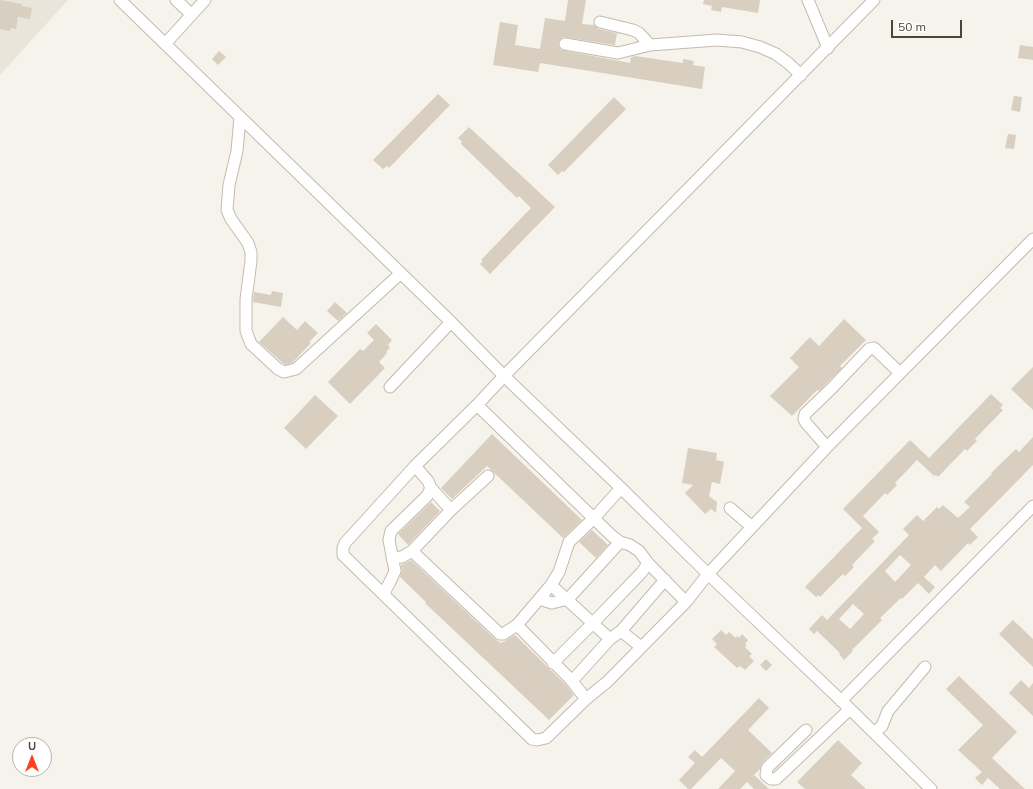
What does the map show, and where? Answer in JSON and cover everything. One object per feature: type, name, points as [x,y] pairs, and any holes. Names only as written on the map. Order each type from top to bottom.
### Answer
[{"type":"lane","points":[[120,0],[451,322],[504,376],[931,789]]},
{"type":"lane","points":[[176,0],[191,14]]},
{"type":"lane","points":[[165,44],[205,0]]},
{"type":"lane","points":[[808,0],[828,48]]},
{"type":"lane","points":[[874,0],[477,405],[415,466],[346,542],[343,548],[343,555],[384,593],[532,739],[538,740],[546,738],[586,699],[607,682],[686,602],[708,574],[828,446],[1033,239]]},
{"type":"lane","points":[[600,22],[634,30],[639,33],[650,45]]},
{"type":"lane","points":[[565,44],[618,53],[650,45],[717,40],[742,42],[760,47],[776,54],[801,75]]},
{"type":"lane","points":[[240,117],[237,152],[229,185],[226,210],[248,243],[251,252],[246,299],[246,331],[251,344],[278,369],[284,372],[296,369],[401,274]]},
{"type":"lane","points":[[390,387],[451,322]]},
{"type":"lane","points":[[828,446],[806,423],[804,419],[805,414],[869,349],[874,348],[900,373]]},
{"type":"lane","points":[[477,405],[593,519],[620,542],[630,545],[639,551],[648,563],[686,602]]},
{"type":"lane","points":[[415,466],[428,481],[431,488],[451,510]]},
{"type":"lane","points":[[392,558],[402,557],[412,552],[451,510],[488,476]]},
{"type":"lane","points":[[384,593],[395,571],[389,540],[391,531],[427,496],[431,488]]},
{"type":"lane","points":[[412,552],[500,634],[503,634],[517,625],[551,585],[559,572],[569,542],[593,519],[621,488]]},
{"type":"lane","points":[[841,701],[1033,506]]},
{"type":"lane","points":[[730,508],[752,527]]},
{"type":"lane","points":[[539,599],[552,602],[568,599],[620,542]]},
{"type":"lane","points":[[553,662],[642,572],[648,563]]},
{"type":"lane","points":[[572,681],[610,639],[621,631],[665,580]]},
{"type":"lane","points":[[551,585],[610,639]]},
{"type":"lane","points":[[517,625],[572,681],[586,699]]},
{"type":"lane","points":[[621,631],[641,647]]},
{"type":"lane","points":[[874,733],[882,726],[888,711],[925,667]]},
{"type":"lane","points":[[806,730],[767,768],[766,775],[771,779],[776,779],[850,709]]},
{"type":"shaded area","points":[[0,0],[68,0],[0,75]]},
{"type":"building","points":[[0,0],[22,4],[22,6],[32,8],[30,19],[18,17],[16,29],[11,28],[10,31],[0,29]]},
{"type":"building","points":[[568,0],[586,0],[582,24],[594,25],[598,29],[617,33],[615,45],[563,37],[558,42],[561,50],[630,63],[631,57],[635,56],[683,63],[683,59],[694,61],[693,65],[705,67],[702,89],[540,63],[538,72],[493,65],[500,22],[518,25],[515,45],[540,49],[545,18],[565,21]]},
{"type":"building","points":[[704,0],[760,0],[758,13],[722,7],[721,12],[711,10],[712,6],[703,4]]},
{"type":"building","points":[[1020,45],[1033,47],[1033,60],[1018,58]]},
{"type":"building","points":[[219,51],[226,57],[218,65],[212,59]]},
{"type":"building","points":[[438,94],[450,105],[389,168],[387,166],[383,169],[373,160]]},
{"type":"building","points":[[1014,96],[1022,97],[1020,112],[1011,110]]},
{"type":"building","points":[[614,97],[626,109],[564,172],[562,171],[558,175],[548,165]]},
{"type":"building","points":[[469,127],[555,207],[490,274],[480,264],[483,261],[481,260],[531,208],[519,196],[517,198],[461,144],[462,142],[458,138]]},
{"type":"building","points":[[1008,134],[1016,135],[1014,149],[1005,148]]},
{"type":"building","points":[[272,291],[283,293],[281,307],[253,302],[254,292],[271,295]]},
{"type":"building","points":[[335,302],[347,313],[338,321],[327,311]]},
{"type":"building","points":[[283,317],[297,330],[305,321],[318,333],[309,342],[311,343],[292,363],[285,365],[259,342]]},
{"type":"building","points":[[844,319],[866,340],[840,366],[842,368],[819,391],[817,390],[792,416],[770,396],[799,367],[790,358],[810,337],[819,346]]},
{"type":"building","points":[[376,324],[392,340],[388,345],[390,348],[379,362],[385,368],[350,404],[328,382],[360,349],[363,351],[374,340],[367,333]]},
{"type":"building","points":[[1033,367],[1033,410],[1011,389]]},
{"type":"building","points":[[991,394],[1003,405],[1000,408],[1003,410],[975,439],[977,441],[967,451],[965,449],[938,477],[936,475],[934,476],[917,460],[895,483],[897,485],[887,495],[885,493],[863,516],[879,532],[872,539],[875,541],[852,565],[854,567],[845,576],[843,574],[820,597],[818,595],[816,597],[805,587],[862,528],[843,509],[910,440],[929,458]]},
{"type":"building","points":[[315,395],[338,416],[306,449],[284,428]]},
{"type":"building","points":[[492,434],[582,520],[563,538],[487,466],[452,499],[441,488]]},
{"type":"building","points":[[1033,437],[1033,465],[970,529],[978,537],[970,545],[968,543],[941,571],[935,565],[924,577],[935,587],[929,594],[918,583],[880,618],[882,620],[844,660],[839,654],[840,653],[817,631],[814,634],[809,629],[822,615],[827,620],[909,535],[903,529],[917,515],[923,521],[937,507],[939,509],[943,505],[958,518],[970,507],[964,502],[1016,449],[1019,452]],"holes":[[[900,555],[911,565],[895,582],[885,571]],[[853,604],[864,614],[850,629],[839,619]]]},
{"type":"building","points":[[688,448],[717,453],[716,460],[724,462],[720,484],[712,482],[709,496],[717,502],[716,513],[711,509],[705,514],[685,493],[693,485],[682,483]]},
{"type":"building","points":[[431,502],[440,511],[408,545],[398,534]]},
{"type":"building","points":[[592,530],[608,545],[596,558],[579,542]]},
{"type":"building","points":[[411,560],[495,639],[501,643],[515,635],[567,686],[574,695],[549,720],[425,603],[426,602],[400,577],[402,570],[401,565]]},
{"type":"building","points":[[1013,620],[1033,639],[1033,667],[999,634]]},
{"type":"building","points":[[721,630],[726,635],[729,632],[736,638],[737,636],[739,638],[742,634],[748,640],[745,647],[752,654],[749,656],[754,661],[745,670],[740,666],[737,668],[714,647],[717,644],[712,639]]},
{"type":"building","points":[[766,659],[772,665],[766,671],[760,665]]},
{"type":"building","points":[[959,676],[1017,732],[992,758],[1025,789],[1000,789],[988,778],[982,785],[975,778],[982,772],[958,750],[983,725],[946,689]]},
{"type":"building","points":[[1021,680],[1029,688],[1033,683],[1033,716],[1009,693]]},
{"type":"building","points":[[759,698],[769,708],[748,730],[772,753],[762,763],[760,769],[754,775],[769,789],[754,789],[747,782],[740,789],[718,789],[735,771],[721,758],[691,789],[688,789],[679,780],[695,763],[688,757],[695,750],[702,757]]},
{"type":"building","points":[[838,740],[862,763],[851,775],[866,789],[805,789],[797,782]]}]
